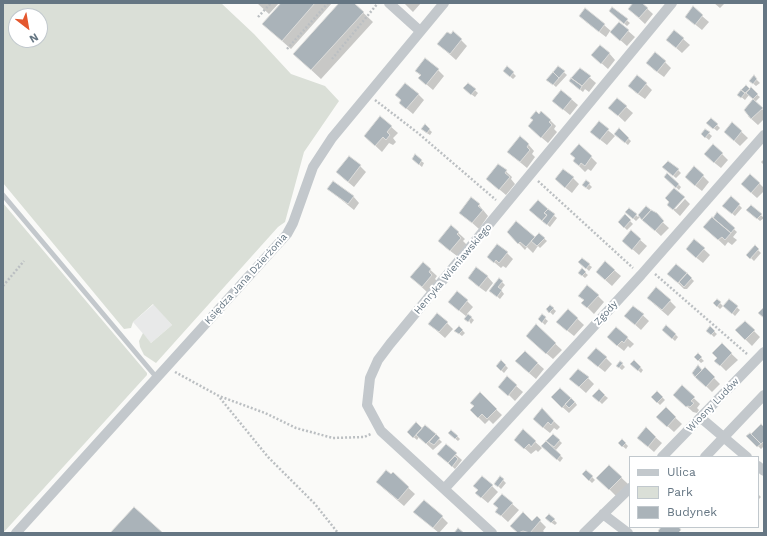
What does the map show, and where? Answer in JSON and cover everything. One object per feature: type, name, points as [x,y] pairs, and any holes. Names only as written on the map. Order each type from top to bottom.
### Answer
[{"type":"street","points":[[389,3],[420,31]]},
{"type":"street","name":"Księdza Jana Dzierżonia","points":[[16,533],[287,234],[313,167],[332,138],[444,3]]},
{"type":"street","name":"Henryka Wieniawskiego","points":[[492,533],[445,488],[381,431],[367,405],[370,378],[378,360],[672,3]]},
{"type":"street","name":"Zgody","points":[[445,488],[644,271],[764,135]]},
{"type":"street","name":"Wiosny Ludów","points":[[663,456],[764,352]]},
{"type":"street","points":[[706,456],[725,438],[764,395]]},
{"type":"street","points":[[701,418],[746,456]]},
{"type":"street","points":[[584,533],[629,489]]},
{"type":"street","points":[[603,514],[629,533]]},
{"type":"lane","points":[[3,195],[157,378]]},
{"type":"path","points":[[258,18],[271,3]]},
{"type":"path","points":[[287,49],[328,3]]},
{"type":"path","points":[[332,59],[379,3]]},
{"type":"path","points":[[369,95],[418,133],[504,207]]},
{"type":"path","points":[[531,175],[644,271],[755,361]]},
{"type":"path","points":[[3,286],[24,261]]},
{"type":"path","points":[[167,368],[219,396],[296,428],[333,438],[364,437],[381,431]]},
{"type":"path","points":[[219,396],[268,457],[315,504],[338,533]]},
{"type":"shaded area","points":[[154,304],[172,325],[151,343],[133,322]]},
{"type":"green space","points":[[3,3],[221,3],[254,34],[291,74],[325,86],[339,101],[304,152],[285,222],[278,227],[156,363],[144,355],[139,341],[143,333],[151,343],[172,325],[153,304],[133,322],[131,328],[124,329],[3,183]]},
{"type":"green space","points":[[3,203],[147,373],[147,375],[3,533]]},
{"type":"building","points":[[281,3],[315,3],[282,41],[262,24]]},
{"type":"building","points":[[339,3],[354,3],[364,12],[311,70],[293,54]]},
{"type":"building","points":[[633,3],[642,3],[648,8],[639,18],[628,9]]},
{"type":"building","points":[[693,6],[703,15],[695,25],[685,17]]},
{"type":"building","points":[[612,7],[628,19],[624,24],[609,11]]},
{"type":"building","points":[[585,8],[605,24],[599,32],[579,16]]},
{"type":"building","points":[[619,22],[629,30],[620,41],[610,32]]},
{"type":"building","points":[[674,30],[684,38],[676,48],[666,40]]},
{"type":"building","points":[[453,31],[462,39],[450,54],[437,44],[447,32],[451,34]]},
{"type":"building","points":[[600,45],[610,53],[601,64],[591,55]]},
{"type":"building","points":[[655,52],[666,61],[657,72],[646,63]]},
{"type":"building","points":[[425,58],[439,69],[426,85],[418,78],[421,75],[415,71]]},
{"type":"building","points":[[507,66],[514,72],[510,77],[503,71]]},
{"type":"building","points":[[558,66],[565,71],[559,78],[553,72]]},
{"type":"building","points":[[580,68],[591,76],[582,86],[571,78]]},
{"type":"building","points":[[553,72],[559,78],[553,85],[546,80]]},
{"type":"building","points":[[637,75],[647,83],[638,94],[628,86]]},
{"type":"building","points":[[754,75],[757,79],[753,84],[749,81]]},
{"type":"building","points":[[571,78],[582,86],[580,90],[569,81]]},
{"type":"building","points":[[405,83],[419,94],[406,109],[399,103],[401,100],[395,95]]},
{"type":"building","points":[[468,83],[476,89],[471,95],[463,88]]},
{"type":"building","points":[[746,85],[750,89],[745,93],[741,90]]},
{"type":"building","points":[[751,87],[758,94],[753,99],[746,93]]},
{"type":"building","points":[[561,90],[572,99],[563,110],[552,101]]},
{"type":"building","points":[[741,90],[745,93],[741,98],[737,95]]},
{"type":"building","points":[[617,98],[627,106],[618,116],[608,108]]},
{"type":"building","points":[[753,99],[763,108],[751,119],[744,110]]},
{"type":"building","points":[[536,111],[539,114],[541,111],[551,120],[549,122],[552,125],[541,138],[528,126],[533,120],[530,118]]},
{"type":"building","points":[[380,116],[392,126],[387,132],[390,135],[386,140],[383,137],[375,146],[364,136]]},
{"type":"building","points":[[711,118],[718,124],[713,129],[706,123]]},
{"type":"building","points":[[599,121],[609,129],[600,140],[590,132]]},
{"type":"building","points":[[732,122],[742,131],[734,141],[724,132]]},
{"type":"building","points":[[425,124],[430,129],[427,133],[421,129]]},
{"type":"building","points":[[619,128],[629,138],[625,143],[614,134]]},
{"type":"building","points":[[705,129],[710,132],[705,138],[701,134]]},
{"type":"building","points":[[520,136],[529,144],[527,147],[530,150],[520,162],[507,152]]},
{"type":"building","points":[[579,144],[592,156],[585,166],[581,163],[579,166],[573,161],[575,158],[570,154]]},
{"type":"building","points":[[713,144],[723,153],[714,163],[704,154]]},
{"type":"building","points":[[415,154],[422,160],[419,165],[412,159]]},
{"type":"building","points":[[349,156],[361,165],[348,182],[336,172]]},
{"type":"building","points":[[668,161],[679,169],[673,176],[662,167]]},
{"type":"building","points":[[498,164],[507,170],[505,173],[510,177],[499,190],[486,179]]},
{"type":"building","points":[[694,166],[704,175],[695,186],[685,177]]},
{"type":"building","points":[[563,169],[574,177],[565,188],[555,179]]},
{"type":"building","points":[[667,173],[679,184],[676,188],[664,177]]},
{"type":"building","points":[[750,174],[760,183],[751,193],[741,184]]},
{"type":"building","points":[[586,180],[590,183],[586,188],[582,185]]},
{"type":"building","points":[[333,181],[354,196],[348,204],[327,189]]},
{"type":"building","points":[[674,188],[685,197],[673,210],[667,205],[669,202],[665,198]]},
{"type":"building","points":[[731,196],[740,204],[732,214],[722,206]]},
{"type":"building","points":[[471,197],[480,204],[478,206],[483,210],[472,223],[459,213]]},
{"type":"building","points":[[538,200],[548,209],[544,213],[547,215],[542,221],[529,210]]},
{"type":"building","points":[[751,205],[762,214],[757,219],[746,210]]},
{"type":"building","points":[[646,206],[651,210],[642,220],[638,215]]},
{"type":"building","points":[[629,208],[637,214],[633,219],[625,212]]},
{"type":"building","points":[[548,209],[555,214],[547,225],[542,221],[547,215],[544,213]]},
{"type":"building","points":[[651,210],[657,213],[664,221],[655,231],[642,220]]},
{"type":"building","points":[[717,212],[735,228],[731,233],[713,218]]},
{"type":"building","points":[[625,214],[631,220],[624,228],[618,222]]},
{"type":"building","points":[[712,217],[731,233],[725,240],[722,237],[718,240],[703,227]]},
{"type":"building","points":[[516,221],[535,237],[526,247],[520,242],[518,244],[507,232]]},
{"type":"building","points":[[451,225],[459,232],[457,234],[461,238],[450,251],[438,241]]},
{"type":"building","points":[[631,230],[641,239],[632,250],[622,241]]},
{"type":"building","points":[[539,233],[545,238],[537,246],[531,241]]},
{"type":"building","points":[[694,239],[705,248],[696,258],[686,249]]},
{"type":"building","points":[[497,244],[508,252],[499,263],[496,260],[494,263],[487,257]]},
{"type":"building","points":[[755,245],[759,249],[750,259],[746,255]]},
{"type":"building","points":[[582,258],[590,264],[586,269],[578,262]]},
{"type":"building","points":[[605,261],[615,270],[605,280],[596,272]]},
{"type":"building","points":[[423,262],[431,269],[429,272],[432,275],[422,287],[410,277]]},
{"type":"building","points":[[676,264],[687,273],[678,283],[667,274]]},
{"type":"building","points":[[476,267],[488,276],[479,287],[468,278]]},
{"type":"building","points":[[582,268],[586,272],[582,276],[578,273]]},
{"type":"building","points":[[687,273],[692,278],[684,287],[679,282]]},
{"type":"building","points":[[499,278],[503,281],[498,287],[502,290],[497,297],[489,291]]},
{"type":"building","points":[[587,285],[599,295],[587,308],[581,303],[584,300],[578,296]]},
{"type":"building","points":[[656,287],[671,300],[662,310],[647,298]]},
{"type":"building","points":[[457,291],[468,300],[459,311],[448,302]]},
{"type":"building","points":[[717,299],[721,302],[717,307],[713,303]]},
{"type":"building","points":[[729,299],[738,306],[732,314],[723,306]]},
{"type":"building","points":[[550,305],[554,308],[549,313],[546,309]]},
{"type":"building","points":[[633,306],[644,314],[635,325],[624,316]]},
{"type":"building","points":[[764,307],[764,318],[758,313]]},
{"type":"building","points":[[568,309],[578,318],[567,331],[556,322]]},
{"type":"building","points":[[437,313],[448,322],[439,332],[428,324]]},
{"type":"building","points":[[468,314],[472,317],[468,322],[464,319]]},
{"type":"building","points":[[542,314],[546,317],[542,323],[538,319]]},
{"type":"building","points":[[745,321],[755,330],[745,340],[735,330]]},
{"type":"building","points":[[536,324],[556,343],[546,354],[526,336]]},
{"type":"building","points":[[666,325],[676,334],[672,339],[662,330]]},
{"type":"building","points":[[459,326],[463,330],[459,334],[454,331]]},
{"type":"building","points":[[710,326],[715,331],[711,335],[706,331]]},
{"type":"building","points":[[616,327],[628,337],[624,343],[622,341],[617,346],[607,337]]},
{"type":"building","points":[[722,343],[732,353],[720,366],[714,361],[717,358],[712,353]]},
{"type":"building","points":[[596,348],[607,357],[598,367],[587,358]]},
{"type":"building","points":[[525,351],[538,363],[529,373],[515,361]]},
{"type":"building","points":[[698,353],[702,357],[698,361],[694,357]]},
{"type":"building","points":[[501,360],[506,365],[501,371],[496,366]]},
{"type":"building","points":[[634,360],[641,367],[638,371],[630,364]]},
{"type":"building","points":[[620,361],[623,363],[619,368],[616,366]]},
{"type":"building","points":[[698,365],[702,370],[695,377],[692,373]]},
{"type":"building","points":[[705,367],[715,377],[706,387],[695,377]]},
{"type":"building","points":[[578,369],[589,377],[579,387],[569,379]]},
{"type":"building","points":[[507,376],[517,385],[508,396],[498,387]]},
{"type":"building","points":[[682,385],[695,397],[691,401],[694,403],[690,407],[686,407],[673,395]]},
{"type":"building","points":[[560,388],[571,398],[562,408],[551,397]]},
{"type":"building","points":[[599,389],[605,395],[599,402],[592,396]]},
{"type":"building","points":[[657,391],[663,397],[657,403],[651,397]]},
{"type":"building","points":[[480,392],[497,409],[487,419],[482,414],[478,418],[470,410],[474,406],[470,403]]},
{"type":"building","points":[[571,398],[575,402],[569,408],[565,404]]},
{"type":"building","points":[[666,407],[676,417],[667,427],[656,417]]},
{"type":"building","points":[[542,408],[554,421],[551,425],[548,422],[543,428],[533,419]]},
{"type":"building","points":[[416,422],[422,428],[413,438],[407,432]]},
{"type":"building","points":[[761,424],[764,427],[764,441],[761,444],[751,434]]},
{"type":"building","points":[[425,425],[436,434],[426,444],[416,435]]},
{"type":"building","points":[[646,427],[656,437],[648,447],[637,438]]},
{"type":"building","points":[[523,429],[536,441],[531,447],[529,444],[524,449],[514,440]]},
{"type":"building","points":[[451,430],[458,436],[455,439],[448,433]]},
{"type":"building","points":[[750,433],[761,444],[757,447],[746,436]]},
{"type":"building","points":[[436,434],[440,438],[434,445],[429,442]]},
{"type":"building","points":[[553,434],[560,440],[554,447],[546,441]]},
{"type":"building","points":[[622,439],[626,443],[622,447],[618,443]]},
{"type":"building","points":[[546,441],[561,455],[557,460],[541,446]]},
{"type":"building","points":[[446,444],[457,453],[448,463],[437,454]]},
{"type":"building","points":[[455,456],[458,459],[452,467],[448,463]]},
{"type":"building","points":[[609,465],[622,477],[609,490],[596,478]]},
{"type":"building","points":[[386,470],[391,474],[393,472],[409,487],[398,500],[376,482]]},
{"type":"building","points":[[586,470],[593,476],[589,481],[582,474]]},
{"type":"building","points":[[482,476],[493,485],[481,498],[475,493],[478,490],[473,486]]},
{"type":"building","points":[[500,476],[504,479],[498,487],[494,484]]},
{"type":"building","points":[[502,494],[513,503],[501,516],[495,512],[498,508],[493,504]]},
{"type":"building","points":[[424,500],[443,516],[433,528],[413,512]]},
{"type":"building","points":[[134,507],[163,533],[110,533]]},
{"type":"building","points":[[523,512],[532,521],[537,516],[541,520],[530,533],[523,531],[518,533],[510,526]]},
{"type":"building","points":[[549,514],[555,519],[551,523],[545,518]]},
{"type":"building","points":[[458,528],[464,533],[454,533]]},
{"type":"building","points":[[660,528],[680,528],[681,530],[678,533],[660,533],[658,531]]}]
